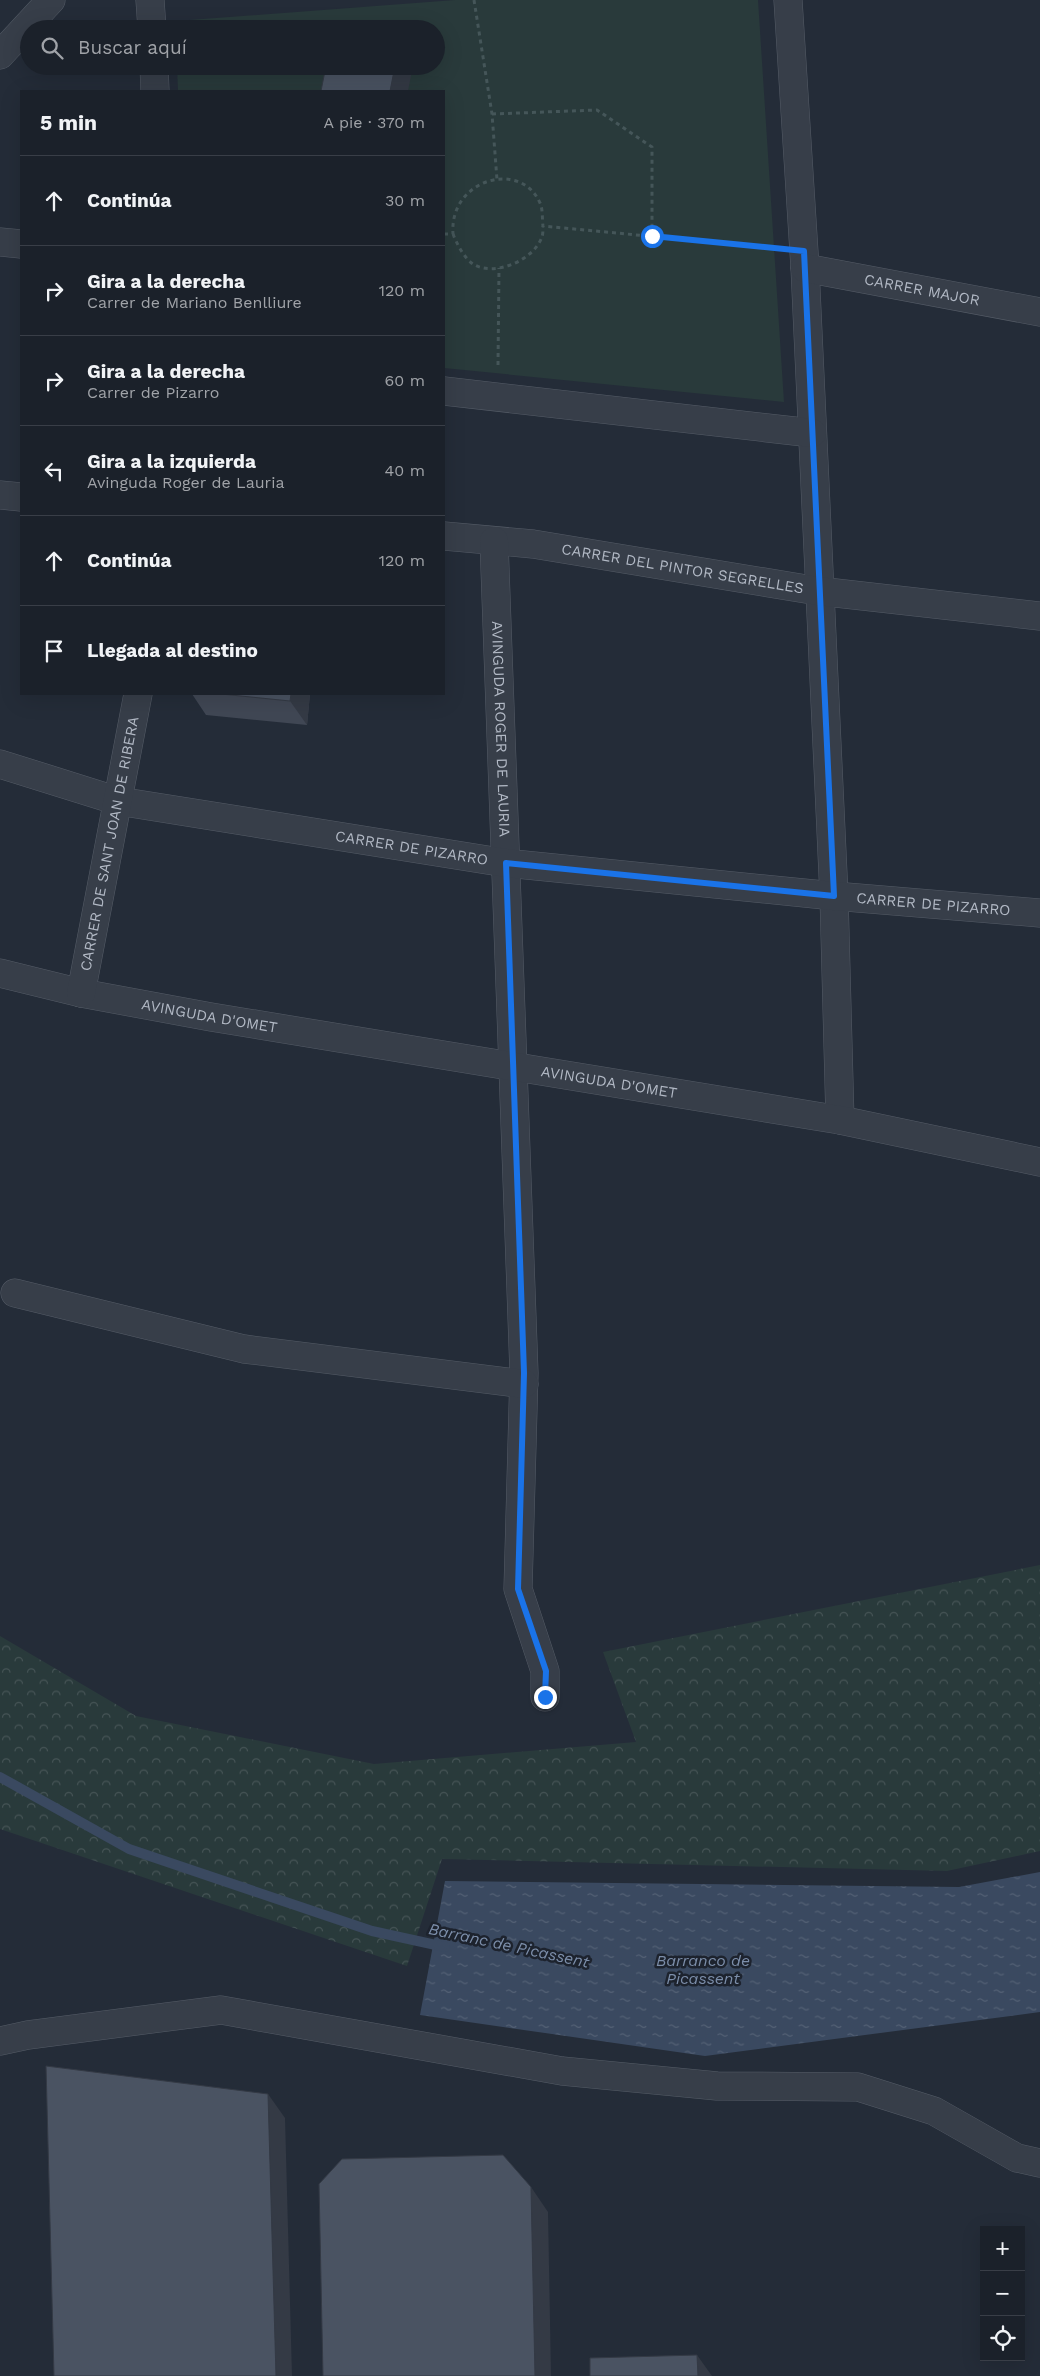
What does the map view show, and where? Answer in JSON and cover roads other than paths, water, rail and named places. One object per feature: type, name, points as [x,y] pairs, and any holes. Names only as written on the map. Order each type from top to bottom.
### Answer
[{"type":"street","points":[[32,20],[51,0]]},
{"type":"street","points":[[150,0],[151,20]]},
{"type":"street","points":[[788,0],[804,259],[818,591],[834,896],[840,1120]]},
{"type":"street","points":[[0,55],[20,33]]},
{"type":"street","points":[[154,75],[155,90]]},
{"type":"street","points":[[0,242],[20,244]]},
{"type":"street","name":"CARRER MAJOR","points":[[804,259],[1040,312]]},
{"type":"street","points":[[445,391],[812,433]]},
{"type":"street","points":[[0,495],[20,497]]},
{"type":"street","name":"CARRER DEL PINTOR SEGRELLES","points":[[445,536],[532,544],[818,591],[1040,616]]},
{"type":"street","name":"AVINGUDA ROGER DE LAURIA","points":[[494,541],[524,1384],[518,1589],[546,1671],[545,1697]]},
{"type":"street","name":"CARRER DE SANT JOAN DE RIBERA","points":[[81,993],[138,695]]},
{"type":"street","name":"CARRER DE PIZARRO","points":[[0,764],[118,801],[506,863],[834,896],[1040,913]]},
{"type":"street","name":"AVINGUDA D'OMET","points":[[0,973],[81,993],[211,1017],[840,1120],[1040,1162]]},
{"type":"street","points":[[15,1293],[244,1350],[524,1384]]},
{"type":"street","points":[[0,2041],[28,2035],[221,2010],[562,2071],[717,2086],[858,2087],[934,2111],[1017,2158],[1040,2163]]},
{"type":"water","name":"Barranco de Picassent","points":[[1040,1872],[1040,2012],[705,2056],[420,2015],[445,1881],[959,1887]]},
{"type":"waterway","name":"Barranc de Picassent","points":[[0,1777],[129,1849],[372,1931],[445,1947]]}]
